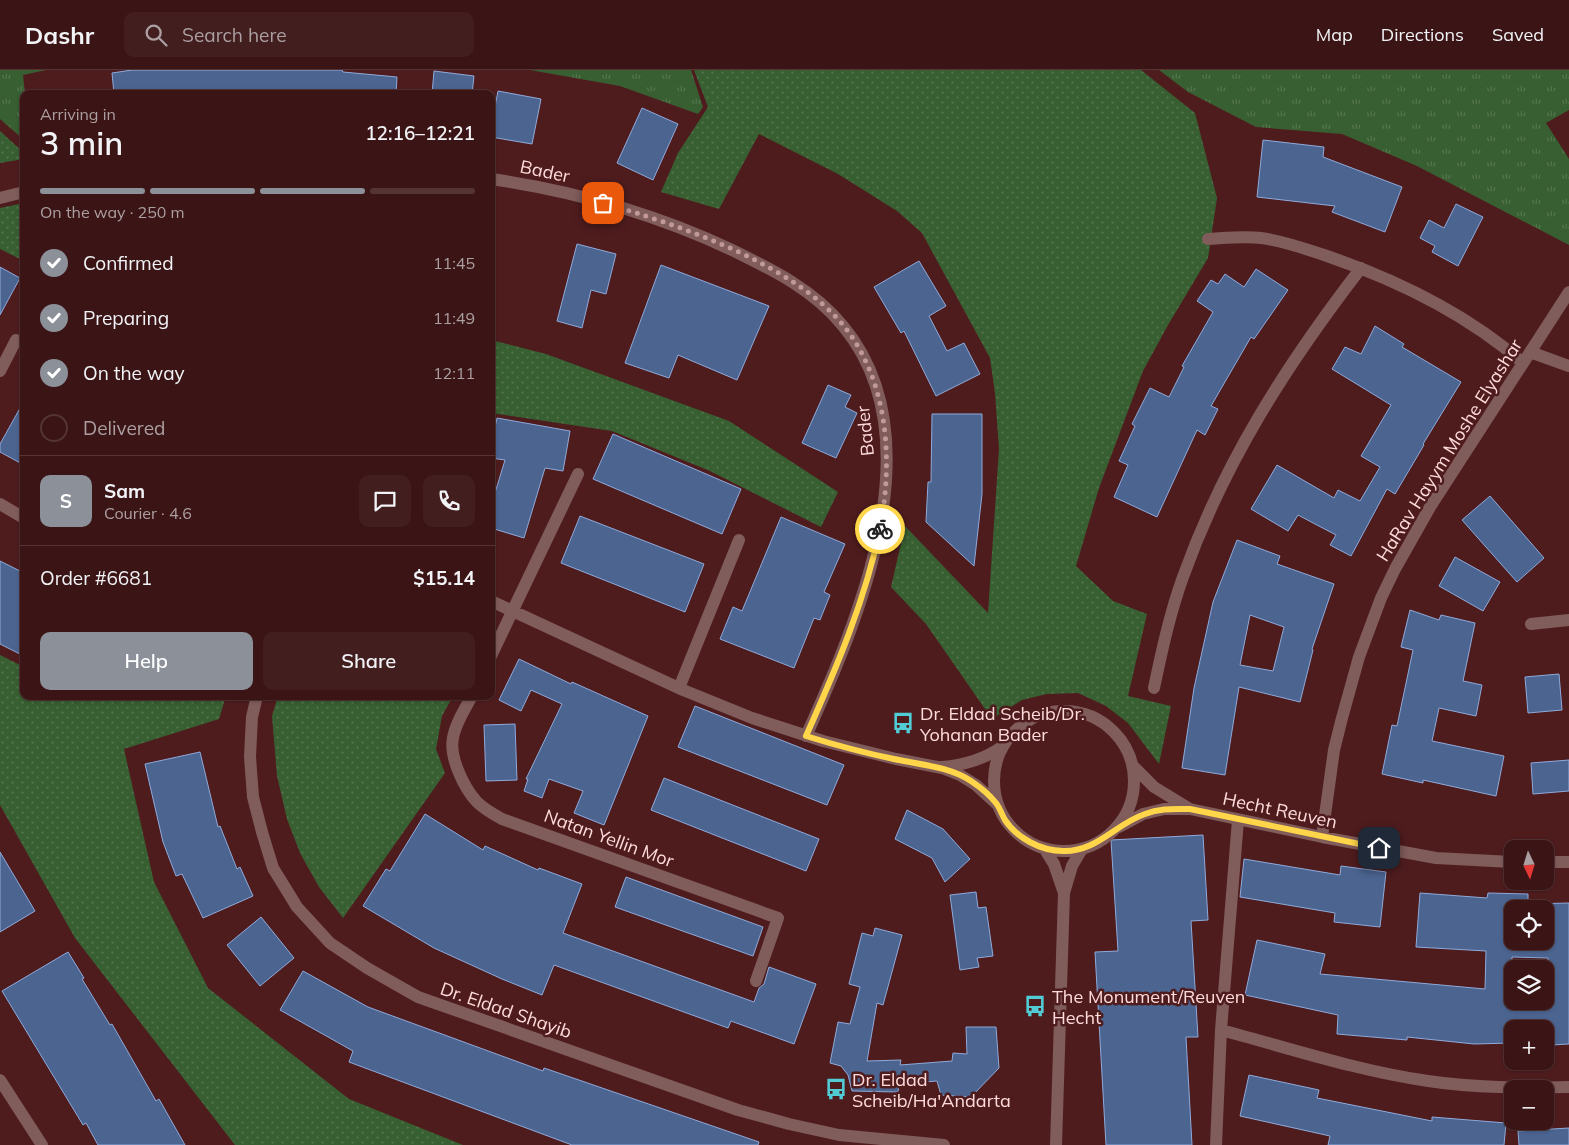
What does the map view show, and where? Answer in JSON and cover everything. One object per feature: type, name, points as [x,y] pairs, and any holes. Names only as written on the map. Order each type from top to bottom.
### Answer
[{"type":"street","name":"Bader","points":[[495,180],[523,183],[587,198],[651,217],[714,242],[778,272],[816,298],[843,326],[863,355],[876,386],[883,416],[886,447],[884,510],[874,555],[858,608],[836,668],[806,736]]},
{"type":"street","points":[[0,198],[20,193]]},
{"type":"street","points":[[1208,239],[1245,237],[1276,241],[1307,249],[1361,268],[1416,293],[1526,357],[1569,366]]},
{"type":"street","points":[[1154,688],[1166,632],[1183,578],[1203,525],[1228,472],[1255,421],[1286,370],[1361,268]]},
{"type":"street","name":"HaRav Hayym Moshe Elyashar","points":[[1322,837],[1334,750],[1359,657],[1381,598],[1421,523],[1569,292]]},
{"type":"street","points":[[0,371],[16,340]]},
{"type":"street","points":[[495,648],[578,474]]},
{"type":"street","points":[[0,504],[20,516]]},
{"type":"street","points":[[679,688],[738,540]]},
{"type":"street","points":[[495,603],[679,688],[752,718],[859,751],[951,771],[968,779],[998,805]]},
{"type":"street","points":[[1530,624],[1569,620]]},
{"type":"street","name":"Dr. Eldad Shayib","points":[[257,700],[252,717],[250,757],[253,797],[272,868],[297,907],[330,942],[367,968],[418,998],[738,1110],[839,1135],[944,1145]]},
{"type":"street","name":"Natan Yellin Mor","points":[[470,700],[455,731],[452,748],[455,763],[469,792],[477,802],[489,812],[502,818],[778,918],[756,981]]},
{"type":"street","points":[[1057,712],[1077,712],[1096,719],[1113,731],[1125,747],[1133,766],[1132,800],[1125,816],[1115,830],[1100,842],[1082,849],[1063,851],[1044,848],[1022,838],[1005,820],[998,805],[993,780],[996,761],[1004,745],[1018,728],[1035,717],[1057,712]]},
{"type":"street","points":[[932,767],[954,766],[974,760],[994,752],[1004,745]]},
{"type":"street","name":"Hecht Reuven","points":[[1133,766],[1154,787],[1190,809]]},
{"type":"street","name":"Hecht Reuven","points":[[1115,830],[1143,814],[1164,809],[1190,809],[1322,837],[1436,858],[1504,862]]},
{"type":"street","points":[[1216,1145],[1221,1030],[1238,820]]},
{"type":"street","points":[[1044,848],[1054,864],[1064,893]]},
{"type":"street","points":[[1056,1145],[1064,893],[1072,866],[1082,849]]},
{"type":"street","points":[[1554,862],[1569,862]]},
{"type":"street","points":[[1221,1030],[1362,1068],[1428,1081],[1521,1088],[1569,1087]]},
{"type":"street","points":[[0,1080],[42,1145]]},
{"type":"green space","points":[[0,70],[46,70],[23,75],[25,90],[20,90],[20,136],[0,119]]},
{"type":"green space","points":[[530,70],[691,70],[703,107],[698,114],[620,86]]},
{"type":"green space","points":[[694,70],[1141,70],[1195,113],[1217,198],[1208,258],[1143,371],[1099,488],[1076,566],[1113,601],[1147,614],[1128,696],[1171,706],[1159,764],[1128,723],[1106,706],[1078,693],[1047,694],[1022,700],[992,719],[926,624],[891,587],[905,526],[988,613],[999,449],[995,393],[990,358],[922,233],[897,211],[838,174],[759,134],[719,209],[661,192],[678,153],[708,107]]},
{"type":"green space","points":[[1159,70],[1569,70],[1569,110],[1546,123],[1569,159],[1569,245],[1417,166],[1342,134],[1256,127],[1188,92]]},
{"type":"green space","points":[[0,131],[20,149],[20,160],[0,163]]},
{"type":"green space","points":[[20,204],[20,259],[0,249],[0,208]]},
{"type":"green space","points":[[495,341],[546,354],[729,421],[838,492],[821,527],[710,471],[612,431],[495,414]]},
{"type":"green space","points":[[0,655],[20,665],[20,700],[225,700],[219,719],[124,749],[154,882],[208,988],[349,1099],[463,1145],[235,1145],[75,938],[0,805]]},
{"type":"green space","points":[[277,700],[451,700],[442,716],[436,749],[445,773],[343,918],[319,887],[300,853],[287,819],[277,776],[272,716]]},
{"type":"building","points":[[132,70],[342,70],[343,72],[397,77],[396,90],[114,90],[112,73]]},
{"type":"building","points":[[434,71],[474,76],[472,90],[432,90]]},
{"type":"building","points":[[498,91],[541,99],[532,144],[495,138],[495,107]]},
{"type":"building","points":[[642,108],[678,124],[653,180],[617,163]]},
{"type":"building","points":[[1263,140],[1324,147],[1323,157],[1402,187],[1385,232],[1332,212],[1335,206],[1257,197]]},
{"type":"building","points":[[1456,204],[1483,217],[1458,266],[1432,252],[1435,246],[1420,238],[1429,220],[1444,228]]},
{"type":"building","points":[[577,244],[616,254],[606,294],[591,290],[582,328],[557,321]]},
{"type":"building","points":[[919,261],[946,306],[929,316],[947,351],[964,343],[980,374],[936,396],[904,331],[901,333],[874,287]]},
{"type":"building","points":[[661,265],[769,306],[737,380],[678,355],[669,378],[625,363]]},
{"type":"building","points":[[0,267],[20,278],[0,315]]},
{"type":"building","points":[[1256,269],[1288,290],[1254,339],[1251,337],[1211,406],[1218,409],[1205,435],[1197,430],[1157,517],[1114,497],[1128,465],[1119,461],[1135,426],[1132,424],[1150,388],[1169,397],[1184,367],[1182,366],[1213,312],[1197,301],[1211,280],[1218,284],[1225,274],[1244,287]]},
{"type":"building","points":[[1375,326],[1404,344],[1402,347],[1461,382],[1395,494],[1387,489],[1351,556],[1330,545],[1336,535],[1298,515],[1288,531],[1251,509],[1277,465],[1334,498],[1338,490],[1360,501],[1380,467],[1361,456],[1391,405],[1332,369],[1345,347],[1361,354]]},
{"type":"building","points":[[828,385],[851,395],[845,407],[857,413],[836,458],[802,443]]},
{"type":"building","points":[[20,408],[20,463],[0,452],[0,444]]},
{"type":"building","points":[[932,414],[982,414],[982,494],[974,566],[926,522],[928,482],[931,482]]},
{"type":"building","points":[[497,418],[570,431],[563,471],[545,468],[524,538],[495,529],[495,493],[505,460],[495,459],[495,428]]},
{"type":"building","points":[[613,434],[741,489],[722,534],[593,479]]},
{"type":"building","points":[[1490,496],[1544,558],[1517,582],[1462,520]]},
{"type":"building","points":[[580,516],[704,564],[685,612],[561,563]]},
{"type":"building","points":[[781,517],[845,544],[824,592],[830,595],[820,620],[814,618],[794,668],[720,639],[733,607],[742,611]]},
{"type":"building","points":[[1237,540],[1280,556],[1277,564],[1334,584],[1312,649],[1300,702],[1239,687],[1225,775],[1182,768],[1194,688],[1213,602]],"holes":[[[1250,615],[1284,627],[1273,671],[1240,665]]]},
{"type":"building","points":[[1455,557],[1500,582],[1483,611],[1439,586]]},
{"type":"building","points":[[0,561],[20,571],[20,654],[0,644]]},
{"type":"building","points":[[1410,610],[1439,620],[1441,615],[1475,623],[1463,681],[1482,685],[1476,716],[1439,708],[1432,741],[1504,756],[1496,796],[1423,780],[1423,783],[1382,774],[1392,725],[1397,726],[1413,650],[1401,647]]},
{"type":"building","points":[[519,659],[571,684],[572,682],[648,716],[604,825],[574,813],[583,791],[549,779],[542,798],[524,791],[528,779],[526,779],[562,704],[531,690],[521,711],[499,700]]},
{"type":"building","points":[[1559,674],[1562,710],[1528,713],[1525,677]]},
{"type":"building","points":[[695,706],[844,765],[827,805],[678,747]]},
{"type":"building","points":[[515,724],[517,780],[486,781],[484,725]]},
{"type":"building","points":[[200,752],[218,827],[220,826],[237,869],[240,867],[253,896],[203,918],[182,874],[176,876],[163,842],[145,764]]},
{"type":"building","points":[[1569,760],[1569,791],[1533,794],[1531,763]]},
{"type":"building","points":[[664,778],[819,839],[806,871],[651,810]]},
{"type":"building","points":[[907,810],[943,829],[970,859],[945,882],[932,858],[895,839]]},
{"type":"building","points":[[425,814],[483,850],[485,846],[538,870],[539,868],[582,884],[563,933],[754,1002],[759,988],[764,984],[769,967],[816,984],[794,1044],[731,1021],[728,1028],[554,965],[542,995],[434,948],[363,906],[386,869],[390,871]]},
{"type":"building","points":[[1203,835],[1208,920],[1191,921],[1198,1037],[1186,1037],[1192,1145],[1106,1145],[1095,952],[1118,951],[1111,840]]},
{"type":"building","points":[[0,852],[35,911],[0,932]]},
{"type":"building","points":[[1244,859],[1340,875],[1341,866],[1386,872],[1380,927],[1334,922],[1335,913],[1240,897]]},
{"type":"building","points":[[626,877],[763,927],[753,956],[615,907]]},
{"type":"building","points":[[976,892],[978,908],[986,907],[993,956],[977,958],[979,967],[960,970],[950,895]]},
{"type":"building","points":[[1420,893],[1487,898],[1488,893],[1528,894],[1528,900],[1504,900],[1504,950],[1554,950],[1554,903],[1569,903],[1569,1044],[1554,1045],[1554,1020],[1504,1020],[1504,1043],[1474,1044],[1407,1037],[1407,1040],[1337,1034],[1338,1015],[1245,995],[1257,940],[1325,954],[1320,974],[1485,989],[1486,951],[1416,947]]},
{"type":"building","points":[[261,917],[294,958],[260,986],[227,945]]},
{"type":"building","points":[[875,928],[902,935],[883,1005],[877,1003],[867,1061],[901,1060],[900,1065],[952,1061],[953,1053],[967,1054],[966,1027],[996,1027],[999,1068],[971,1097],[941,1095],[937,1081],[899,1084],[898,1092],[852,1091],[848,1075],[841,1066],[830,1063],[838,1022],[850,1024],[860,987],[849,984],[862,933],[873,936]]},
{"type":"building","points":[[68,952],[84,978],[82,979],[110,1025],[112,1024],[156,1101],[159,1099],[185,1145],[98,1145],[86,1123],[83,1125],[2,991]]},
{"type":"building","points":[[303,971],[368,1007],[543,1071],[544,1068],[759,1142],[758,1145],[572,1145],[349,1062],[353,1051],[280,1010]]},
{"type":"building","points":[[1249,1075],[1319,1090],[1317,1098],[1432,1121],[1432,1117],[1504,1123],[1505,1130],[1504,1145],[1328,1145],[1330,1136],[1240,1116]]},
{"type":"building","points":[[1569,1128],[1569,1145],[1519,1145],[1518,1131]]},
{"type":"way so far","points":[[603,203],[651,217],[714,242],[778,272],[816,298],[843,326],[863,355],[876,386],[883,416],[886,447],[886,479],[884,510],[880,529]]},
{"type":"place","name":"Dr. Eldad Scheib/Dr. Yohanan Bader","points":[[903,723]]},
{"type":"place","name":"The Monument/Reuven Hecht","points":[[1035,1006]]},
{"type":"place","name":"Dr. Eldad Scheib/Ha'Andarta","points":[[836,1089]]},
{"type":"route","points":[[880,529],[867,581],[848,637],[806,736],[896,760],[942,768],[960,775],[991,797],[998,805],[1005,820],[1022,838],[1044,848],[1063,851],[1082,849],[1100,842],[1115,830],[1143,814],[1164,809],[1190,809],[1379,848]]}]
